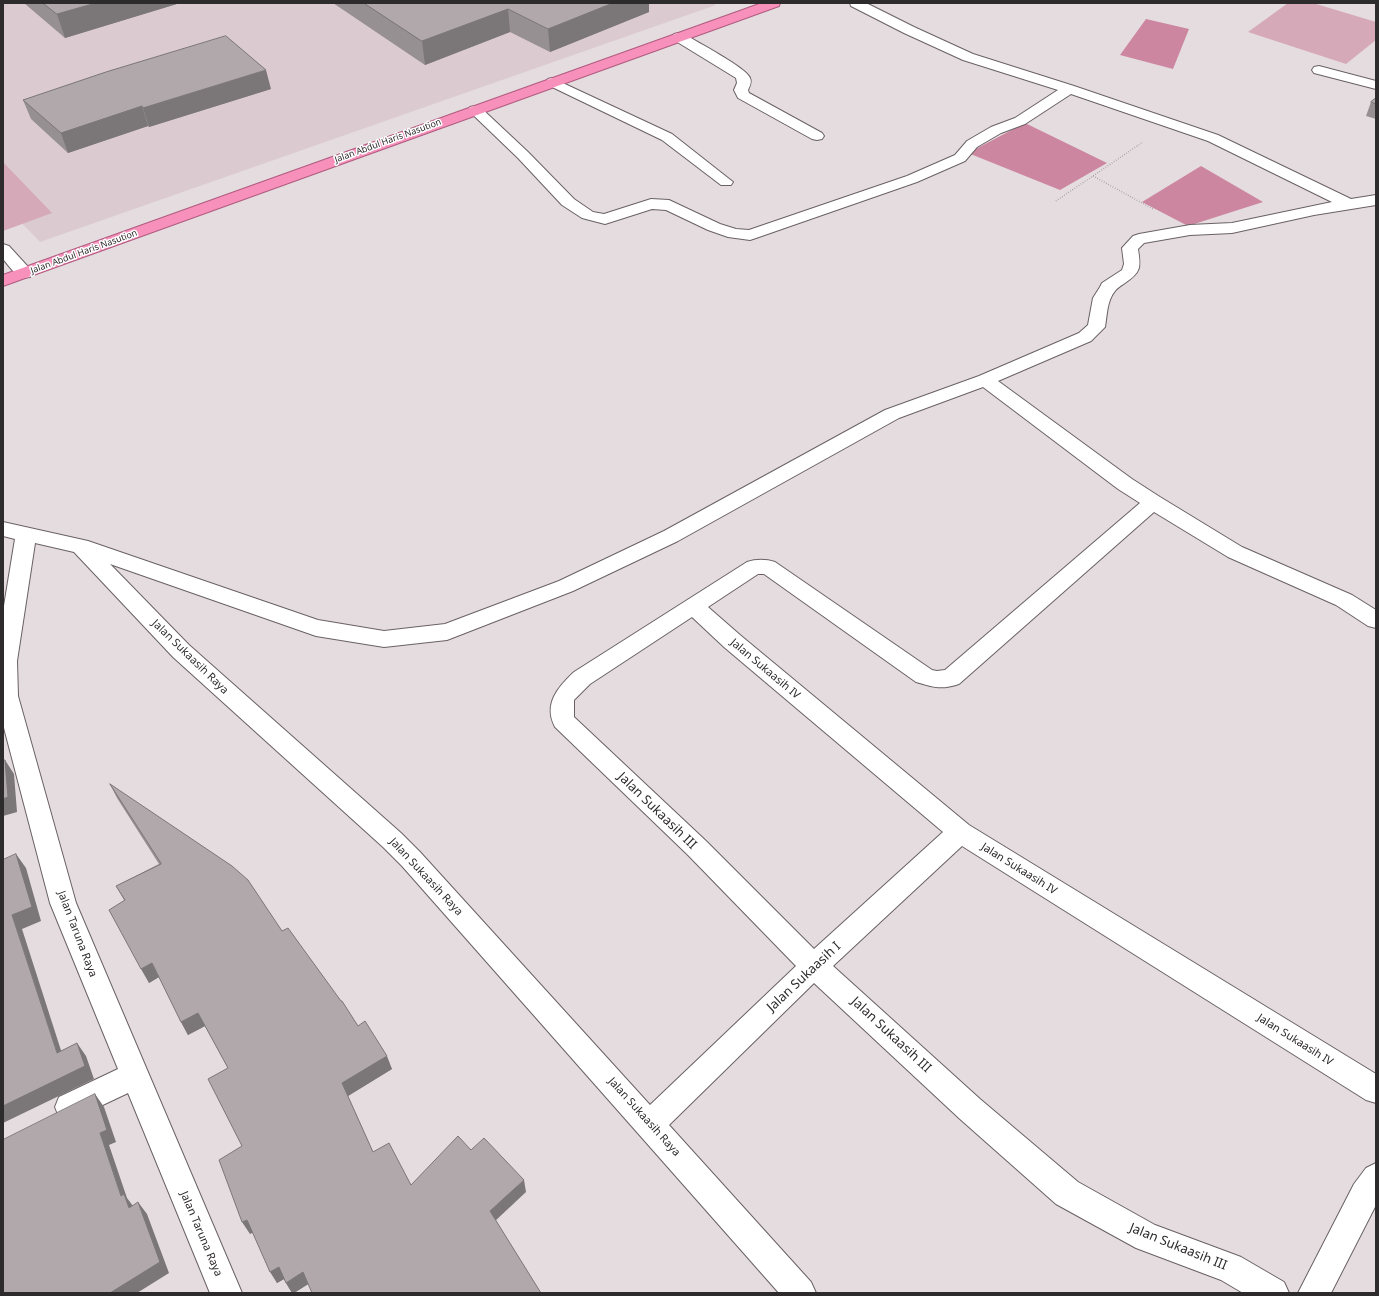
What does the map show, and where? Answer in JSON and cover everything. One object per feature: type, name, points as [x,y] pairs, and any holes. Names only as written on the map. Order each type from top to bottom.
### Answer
[{"type":"highway","name":"Jalan Abdul Haris Nasution","points":[[3,281],[774,3]]},
{"type":"street","points":[[856,3],[909,30],[968,57],[1070,89],[1213,138],[1348,204]]},
{"type":"street","points":[[679,37],[736,71],[743,77],[744,83],[741,90],[751,100],[817,136]]},
{"type":"street","points":[[1319,70],[1376,85]]},
{"type":"street","points":[[475,110],[523,155],[568,202],[588,215],[605,218],[651,204],[669,205],[714,227],[734,234],[750,235],[912,179],[960,158],[972,144],[996,130],[1020,121],[1070,89]]},
{"type":"street","points":[[3,529],[81,546],[316,628],[384,639],[447,632],[566,586],[671,536],[892,414],[985,380],[1085,337],[1096,327],[1102,298],[1108,287],[1130,272],[1132,264],[1130,248],[1139,240],[1190,230],[1232,228],[1348,204],[1376,200]]},
{"type":"street","points":[[3,249],[24,273]]},
{"type":"street","points":[[985,380],[1125,484],[1235,552],[1344,600],[1376,620]]},
{"type":"street","points":[[693,606],[754,567],[768,567],[912,669],[924,676],[937,680],[951,678],[1154,502]]},
{"type":"street","name":"Jalan Taruna Raya","points":[[26,534],[6,661],[7,696],[63,903],[226,1293]]},
{"type":"street","name":"Jalan Sukaasih Raya","points":[[81,546],[180,651],[402,849],[800,1293]]},
{"type":"street","name":"Jalan Sukaasih III","points":[[693,606],[582,678],[562,700],[560,710],[562,721],[697,848],[814,966],[970,1108],[1067,1193],[1147,1237],[1230,1268],[1273,1293]]},
{"type":"street","name":"Jalan Sukaasih IV","points":[[693,606],[732,641],[960,832],[1376,1090]]},
{"type":"street","name":"Jalan Sukaasih I","points":[[650,1124],[814,966],[960,832]]},
{"type":"street","points":[[45,1119],[135,1075]]},
{"type":"street","points":[[1314,1293],[1365,1195],[1376,1178]]},
{"type":"lane","points":[[552,82],[667,137],[726,182]]},
{"type":"path","points":[[1056,201],[1171,123]]},
{"type":"path","points":[[1093,176],[1190,230]]},
{"type":"shaded area","points":[[3,3],[712,3],[716,5],[40,242],[3,204]]},
{"type":"shaded area","points":[[1288,3],[1313,3],[1376,22],[1376,40],[1346,64],[1248,32]]},
{"type":"shaded area","points":[[1146,19],[1189,29],[1173,69],[1120,55]]},
{"type":"shaded area","points":[[1025,123],[1107,163],[1060,190],[968,153]]},
{"type":"shaded area","points":[[3,162],[52,213],[3,231]]},
{"type":"shaded area","points":[[1201,166],[1263,202],[1188,226],[1142,202]]},
{"type":"building","points":[[43,3],[96,3],[57,14]]},
{"type":"building","points":[[364,3],[613,3],[548,29],[508,9],[422,41]]},
{"type":"building","points":[[226,36],[266,70],[143,108],[142,106],[61,133],[23,100],[106,72]]},
{"type":"building","points":[[1376,98],[1376,104],[1371,102]]},
{"type":"building","points":[[3,760],[5,760],[8,797],[3,799]]},
{"type":"building","points":[[110,784],[232,866],[248,880],[282,931],[288,928],[342,1001],[358,1026],[365,1021],[387,1056],[342,1083],[373,1152],[389,1143],[411,1185],[458,1136],[471,1150],[484,1138],[524,1180],[490,1211],[541,1293],[312,1293],[303,1272],[286,1283],[279,1267],[270,1272],[247,1220],[242,1222],[219,1160],[242,1146],[208,1079],[228,1068],[198,1013],[181,1022],[152,963],[141,969],[109,910],[125,900],[116,886],[161,864]]},
{"type":"building","points":[[16,854],[32,907],[12,915],[57,1053],[77,1043],[85,1066],[3,1106],[3,860]]},
{"type":"building","points":[[95,1094],[107,1130],[100,1133],[121,1196],[124,1194],[129,1208],[138,1202],[160,1262],[110,1293],[3,1293],[3,1140]]}]
